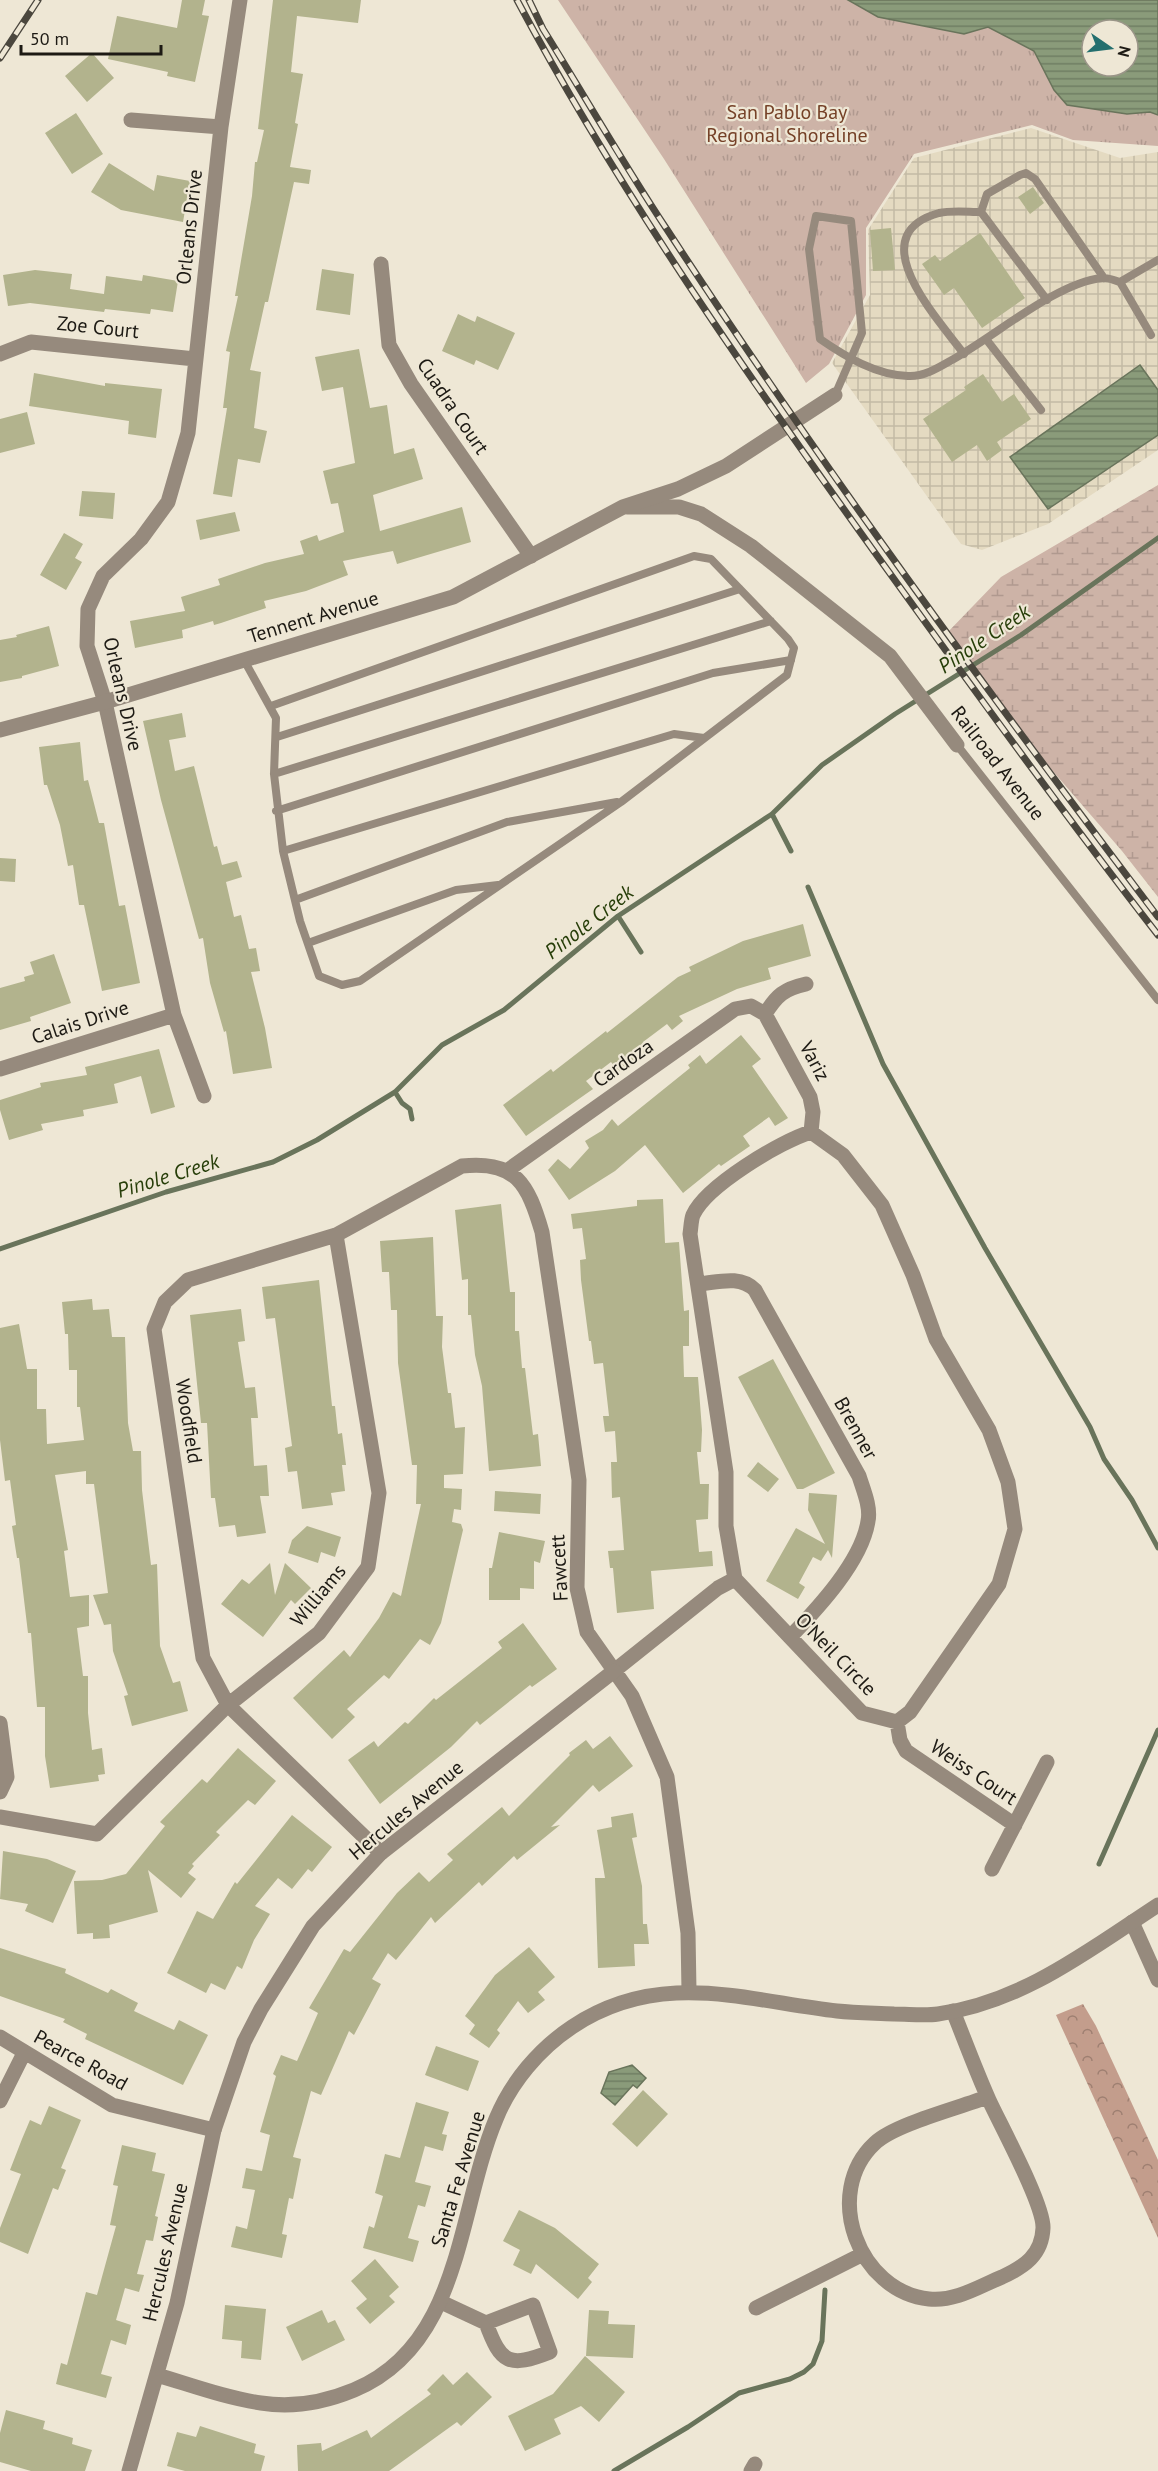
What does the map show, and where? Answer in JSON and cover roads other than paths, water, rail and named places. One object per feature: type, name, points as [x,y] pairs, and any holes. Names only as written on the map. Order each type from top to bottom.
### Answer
[{"type":"street","name":"Orleans Drive","points":[[204,1096],[174,1014],[105,702],[87,646],[88,609],[103,576],[141,539],[168,502],[188,433],[221,128],[240,0]]},
{"type":"street","points":[[131,120],[221,128]]},
{"type":"street","name":"Cuadra Court","points":[[381,264],[389,345],[411,384],[531,556]]},
{"type":"street","name":"Zoe Court","points":[[0,354],[32,342],[195,359]]},
{"type":"street","name":"Tennent Avenue","points":[[0,730],[105,702],[453,597],[623,507],[678,489],[726,466],[835,395]]},
{"type":"street","name":"Railroad Avenue","points":[[623,507],[679,507],[701,514],[750,546],[890,656],[957,745]]},
{"type":"street","points":[[765,1014],[776,997],[787,988],[806,984]]},
{"type":"street","name":"Cardoza","points":[[508,1170],[735,1008],[751,1006],[765,1014]]},
{"type":"street","name":"Calais Drive","points":[[0,1069],[174,1014]]},
{"type":"street","name":"Variz","points":[[765,1014],[810,1097],[813,1112],[811,1132]]},
{"type":"street","points":[[735,1579],[726,1526],[726,1472],[690,1233],[693,1215],[707,1197],[771,1149],[789,1139],[811,1132],[843,1155],[882,1205],[913,1275],[936,1339],[989,1430],[1008,1482],[1015,1529],[999,1584],[910,1712],[897,1722]]},
{"type":"street","name":"Woodfield","points":[[381,1853],[228,1705],[203,1658],[154,1329],[165,1302],[188,1280],[336,1235],[462,1166],[484,1164],[508,1170]]},
{"type":"street","name":"Fawcett","points":[[508,1170],[522,1182],[533,1199],[542,1232],[579,1480],[577,1588],[587,1632],[632,1696],[667,1777],[688,1933],[689,1991]]},
{"type":"street","name":"Williams","points":[[0,1817],[97,1834],[228,1705],[319,1633],[368,1567],[380,1493],[336,1235]]},
{"type":"street","name":"Brenner","points":[[699,1284],[738,1280],[748,1282],[755,1290],[859,1476],[865,1497],[868,1520],[856,1552],[820,1605],[791,1636]]},
{"type":"street","name":"O'Neil Circle","points":[[735,1579],[862,1713],[897,1722]]},
{"type":"street","name":"Hercules Avenue","points":[[129,2471],[186,2264],[214,2130],[244,2042],[261,2009],[313,1926],[381,1853],[718,1588],[735,1579]]},
{"type":"street","name":"Weiss Court","points":[[897,1722],[900,1740],[906,1751],[1015,1825]]},
{"type":"street","points":[[0,1723],[7,1777],[0,1792]]},
{"type":"street","name":"Weiss Court","points":[[992,1869],[1047,1762]]},
{"type":"street","name":"Santa Fe Avenue","points":[[157,2375],[262,2404],[303,2404],[361,2387],[395,2364],[422,2334],[441,2302],[496,2119],[528,2067],[572,2027],[608,2008],[639,1998],[689,1991],[744,1996],[839,2011],[933,2014],[953,2011],[993,2001],[1023,1988],[1065,1966],[1158,1905]]},
{"type":"street","points":[[1132,1922],[1158,1980]]},
{"type":"street","points":[[953,2011],[987,2097],[1042,2215],[1041,2240],[1029,2262],[1022,2267],[962,2294],[930,2299],[900,2292],[886,2281],[863,2254],[850,2222],[848,2208],[857,2167],[865,2153],[885,2136],[987,2097]]},
{"type":"street","name":"Pearce Road","points":[[0,2037],[112,2105],[214,2130]]},
{"type":"street","points":[[0,2101],[24,2053]]},
{"type":"street","points":[[756,2308],[863,2254]]},
{"type":"street","points":[[441,2302],[486,2323],[533,2305],[550,2352],[520,2363],[506,2359],[493,2344],[486,2323]]},
{"type":"lane","points":[[981,212],[987,194],[1026,173],[1035,179],[1104,278]]},
{"type":"lane","points":[[981,212],[1047,300]]},
{"type":"lane","points":[[964,354],[913,285],[902,252],[909,231],[920,222],[940,213],[981,212]]},
{"type":"lane","points":[[835,395],[849,358],[862,333],[851,220],[816,216],[809,249],[820,339],[849,358],[892,374],[910,376],[933,371],[964,354],[1047,300],[1076,286],[1104,278],[1120,282],[1130,279],[1158,260]]},
{"type":"lane","points":[[1120,282],[1151,335]]},
{"type":"lane","points":[[986,339],[1041,410]]},
{"type":"lane","points":[[244,660],[276,718],[274,774],[276,811],[295,900],[319,976],[342,985],[360,981],[621,801],[787,675],[794,648],[711,559],[694,556],[271,706]]},
{"type":"lane","points":[[277,737],[740,589]]},
{"type":"lane","points":[[274,774],[771,621]]},
{"type":"lane","points":[[276,811],[712,673],[791,660]]},
{"type":"lane","points":[[283,851],[674,734],[704,738]]},
{"type":"lane","name":"Railroad Avenue","points":[[957,745],[1158,1000]]},
{"type":"lane","points":[[295,900],[507,822],[621,801]]},
{"type":"lane","points":[[308,943],[456,890],[502,884]]},
{"type":"waterway","name":"Pinole Creek","points":[[0,1249],[166,1192],[273,1162],[317,1140],[395,1092],[442,1045],[504,1010],[618,916],[772,814],[822,765],[895,714],[1021,635],[1158,538]]},
{"type":"waterway","points":[[772,814],[791,851]]},
{"type":"waterway","points":[[808,887],[883,1064],[985,1248],[1090,1427],[1104,1459],[1132,1500],[1158,1548]]},
{"type":"waterway","points":[[618,916],[641,952]]},
{"type":"waterway","points":[[395,1092],[402,1103],[410,1109],[412,1119]]},
{"type":"waterway","points":[[1099,1864],[1158,1730]]},
{"type":"waterway","points":[[614,2471],[688,2427],[739,2393],[790,2379],[804,2372],[813,2364],[822,2341],[825,2290]]},
{"type":"railway","points":[[0,58],[38,0]]},
{"type":"railway","points":[[517,0],[557,72],[641,212],[732,349],[825,483],[979,696],[1158,935]]},
{"type":"railway","points":[[529,0],[543,29],[634,179],[784,404],[906,577],[1158,917]]},
{"type":"park label","name":"San Pablo Bay Regional Shoreline","points":[[787,124]]}]
